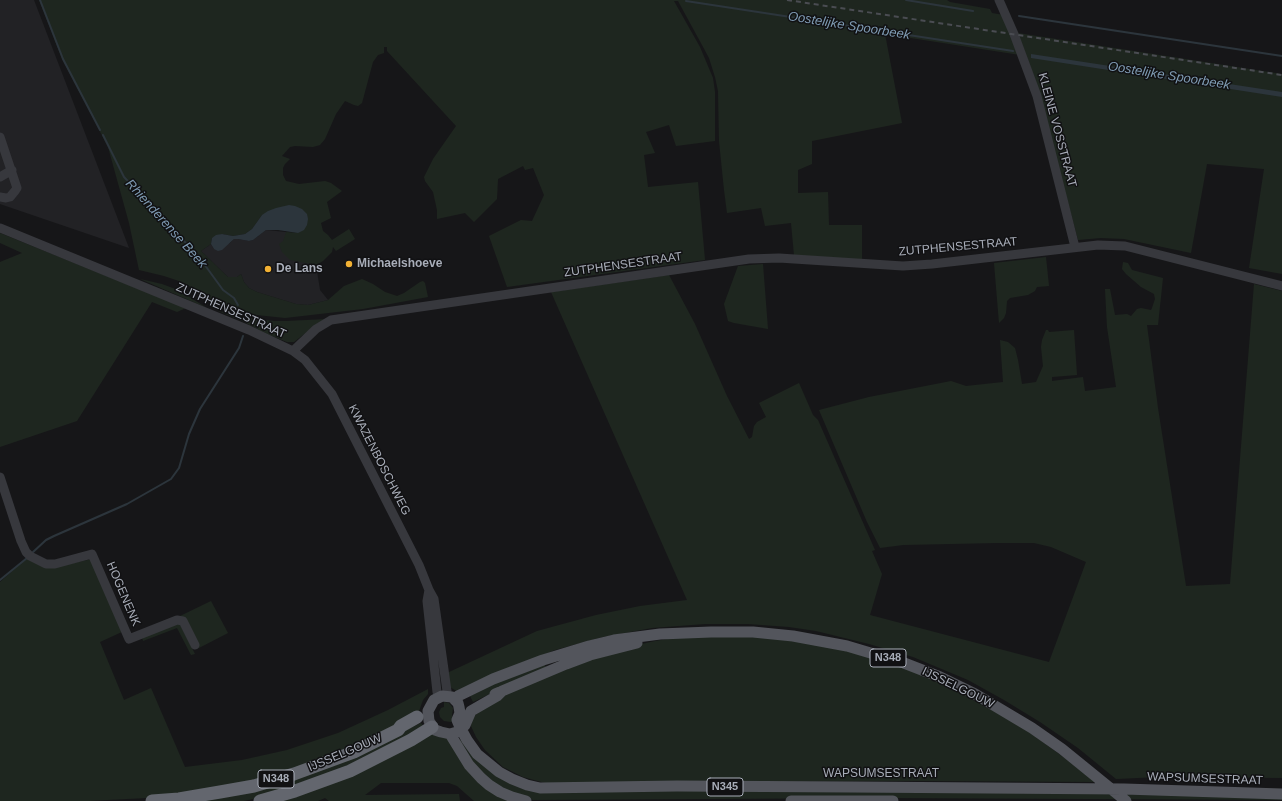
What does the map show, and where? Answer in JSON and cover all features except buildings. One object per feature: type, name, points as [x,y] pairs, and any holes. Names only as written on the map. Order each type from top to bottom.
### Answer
[{"type":"highway","name":"IJSSELGOUW","points":[[152,801],[179,799],[254,786],[294,774],[354,752],[398,730],[401,726],[423,716]]},
{"type":"highway","name":"IJSSELGOUW","points":[[260,801],[295,791],[337,776],[367,763],[435,727]]},
{"type":"main road","name":"IJSSELGOUW","points":[[450,734],[457,732],[464,721],[502,691],[548,671],[590,656],[640,642],[692,632]]},
{"type":"main road","name":"IJSSELGOUW","points":[[446,695],[494,682],[504,676],[543,660],[589,646],[638,636],[692,632],[753,632],[793,636],[847,646],[904,663],[940,677],[974,694],[1032,728],[1062,749],[1126,801]]},
{"type":"main road","points":[[446,695],[426,702],[422,714],[423,716],[445,734],[450,734],[469,765],[481,778],[500,792],[526,801]]},
{"type":"main road","points":[[446,695],[460,710],[458,720],[464,721]]},
{"type":"main road","points":[[435,727],[433,712],[434,708],[446,695]]},
{"type":"main road","points":[[435,727],[450,729],[464,721]]},
{"type":"main road","name":"WAPSUMSESTRAAT","points":[[464,721],[477,754],[499,772],[527,785],[540,788],[677,786],[1124,789],[1282,794]]},
{"type":"main road","points":[[791,801],[893,801]]},
{"type":"street","name":"KLEINE VOSSTRAAT","points":[[999,0],[1014,34],[1037,96],[1075,247]]},
{"type":"street","points":[[0,137],[16,183],[15,191],[10,197],[0,197]]},
{"type":"street","points":[[0,177],[12,170]]},
{"type":"street","name":"ZUTPHENSESTRAAT","points":[[0,228],[242,327],[293,352],[316,329],[331,320],[735,260],[779,258],[903,266],[1075,247],[1098,245],[1125,246],[1282,286]]},
{"type":"street","name":"KWAZENBOSCHWEG","points":[[293,352],[305,360],[332,394],[420,565],[428,590],[434,599],[438,619],[446,695]]},
{"type":"street","name":"HOGENENK","points":[[0,477],[21,541],[26,552],[30,556],[41,562],[55,564],[92,554],[129,639],[177,620],[183,621],[195,645]]},
{"type":"street","name":"KWAZENBOSCHWEG","points":[[428,590],[427,601],[433,658],[446,695]]},
{"type":"shaded area","points":[[0,0],[34,0],[129,248],[0,204]]},
{"type":"shaded area","points":[[39,0],[947,0],[950,2],[990,9],[992,13],[1004,15],[1020,55],[885,34],[902,123],[812,141],[812,164],[798,170],[798,193],[828,192],[829,225],[862,225],[862,260],[794,255],[791,223],[765,226],[761,208],[727,213],[719,141],[718,91],[715,77],[709,58],[702,45],[678,1],[674,1],[700,47],[713,78],[715,92],[715,141],[676,146],[669,125],[646,132],[655,153],[644,155],[648,187],[698,182],[705,260],[507,287],[489,236],[521,220],[532,221],[544,195],[533,168],[525,170],[523,166],[498,179],[497,199],[474,222],[465,213],[437,219],[437,210],[433,192],[425,181],[424,177],[433,159],[456,126],[387,51],[387,47],[384,47],[384,53],[378,55],[373,62],[362,103],[358,106],[345,101],[336,114],[325,139],[320,145],[313,147],[290,147],[282,156],[290,159],[283,168],[283,175],[286,181],[299,184],[325,181],[331,183],[342,191],[327,202],[331,218],[321,223],[323,231],[332,240],[349,229],[355,239],[336,251],[333,247],[332,252],[323,261],[316,265],[290,260],[282,252],[279,244],[283,241],[286,232],[298,233],[262,215],[252,229],[245,234],[233,236],[222,234],[212,238],[211,244],[201,251],[228,277],[237,277],[241,274],[244,282],[249,288],[257,292],[296,304],[308,305],[328,300],[344,286],[362,279],[385,292],[397,296],[423,281],[425,283],[428,297],[363,309],[285,318],[238,313],[219,307],[200,296],[191,287],[182,282],[139,270],[129,223],[108,147],[62,59]]},
{"type":"shaded area","points":[[1018,33],[1282,74],[1282,274],[1249,268],[1264,169],[1207,164],[1191,253],[1124,239],[1101,238],[1078,240],[1035,79]]},
{"type":"shaded area","name":"De Lans","points":[[266,230],[286,232],[311,253],[316,265],[320,290],[328,300],[308,305],[296,304],[257,292],[249,288],[244,282],[241,274],[237,277],[228,277],[201,251],[211,244],[214,249],[230,243],[234,239],[249,241],[253,240]]},
{"type":"shaded area","points":[[0,233],[186,308],[177,312],[152,302],[77,421],[0,447],[0,262],[22,253],[0,243]]},
{"type":"shaded area","points":[[1046,257],[1049,286],[1037,287],[1035,291],[1028,295],[1010,298],[1007,301],[1004,318],[999,323],[994,263]]},
{"type":"shaded area","points":[[1123,262],[1128,263],[1132,270],[1163,278],[1158,325],[1147,325],[1158,408],[1186,586],[1230,584],[1254,284],[1282,291],[1282,778],[1159,777],[1116,779],[1078,748],[1040,722],[968,680],[913,657],[816,631],[789,627],[748,624],[705,624],[652,628],[603,637],[555,650],[458,692],[450,687],[447,673],[537,631],[596,615],[640,606],[687,600],[551,292],[669,275],[695,324],[727,396],[749,439],[752,437],[754,426],[757,422],[766,417],[759,403],[799,383],[813,415],[818,420],[875,550],[872,551],[882,574],[870,615],[1049,662],[1086,562],[1051,547],[1034,543],[903,545],[880,548],[867,522],[819,410],[869,397],[951,381],[966,386],[1003,382],[1000,340],[1008,342],[1015,348],[1022,384],[1036,382],[1043,366],[1041,347],[1046,330],[1049,332],[1074,330],[1077,375],[1052,377],[1052,381],[1083,377],[1085,391],[1116,387],[1107,327],[1105,289],[1110,289],[1115,315],[1127,314],[1131,316],[1137,309],[1141,308],[1151,310],[1155,299],[1154,294],[1141,287],[1126,274],[1122,269]]},
{"type":"shaded area","points":[[763,264],[768,329],[728,321],[724,304],[738,266]]},
{"type":"shaded area","points":[[140,279],[162,284],[178,290],[207,308]]},
{"type":"shaded area","points":[[216,310],[242,317],[274,321],[327,319],[317,324],[294,342],[287,342]]},
{"type":"shaded area","points":[[28,557],[60,566],[92,559],[124,631],[100,642],[124,700],[151,688],[185,767],[242,760],[287,750],[338,733],[388,710],[428,689],[428,694],[423,700],[418,714],[352,749],[255,781],[147,798],[88,801],[0,801],[0,582]]},
{"type":"shaded area","points":[[211,601],[228,633],[197,649],[180,616]]},
{"type":"shaded area","points":[[179,622],[195,654],[191,655],[177,628],[143,641],[142,637]]},
{"type":"shaded area","points":[[744,634],[840,648],[892,663],[956,689],[987,708],[996,711],[1018,724],[1095,782],[921,781],[545,783],[523,777],[503,767],[485,750],[476,737],[471,726],[472,717],[519,685],[619,649],[693,635]]},
{"type":"shaded area","points":[[544,663],[546,667],[473,702],[470,696],[496,682]]},
{"type":"shaded area","points":[[444,702],[449,703],[453,708],[452,715],[454,720],[451,722],[444,721],[440,717],[439,712],[441,708],[444,707]]},
{"type":"shaded area","points":[[421,723],[425,728],[365,760],[258,798],[244,801],[184,801],[213,797],[403,731]]},
{"type":"shaded area","points":[[431,734],[444,736],[508,801],[474,801],[457,786],[449,783],[381,783],[365,795],[459,794],[460,801],[329,801],[325,798],[318,801],[276,801]]},
{"type":"shaded area","points":[[464,739],[510,783],[749,790],[1282,796],[1282,800],[886,798],[533,800],[507,792],[475,769],[458,741]]},
{"type":"water","points":[[1031,54],[1282,92],[1282,97],[1031,58]]},
{"type":"water","points":[[289,205],[302,209],[307,214],[307,225],[304,230],[298,233],[266,230],[253,240],[249,241],[234,239],[222,250],[218,251],[214,249],[211,244],[212,238],[216,235],[222,234],[233,236],[245,234],[252,229],[262,215],[268,211]]},
{"type":"waterway","name":"Rhienderense Beek","points":[[40,0],[63,59],[100,130]]},
{"type":"waterway","points":[[906,0],[973,11]]},
{"type":"waterway","name":"Oostelijke Spoorbeek","points":[[686,1],[1013,51]]},
{"type":"waterway","points":[[1019,16],[1282,56]]},
{"type":"waterway","name":"Rhienderense Beek","points":[[103,135],[124,177],[199,257],[223,290],[234,298],[238,305]]},
{"type":"waterway","name":"Rhienderense Beek","points":[[32,553],[46,540],[127,504],[171,479],[179,468],[189,434],[200,409],[239,348],[243,336]]},
{"type":"waterway","name":"Rhienderense Beek","points":[[0,580],[27,558]]},
{"type":"railway","points":[[787,0],[1282,75]]},
{"type":"place","name":"Michaelshoeve","points":[[349,264]]},
{"type":"place","name":"De Lans","points":[[268,269]]}]
